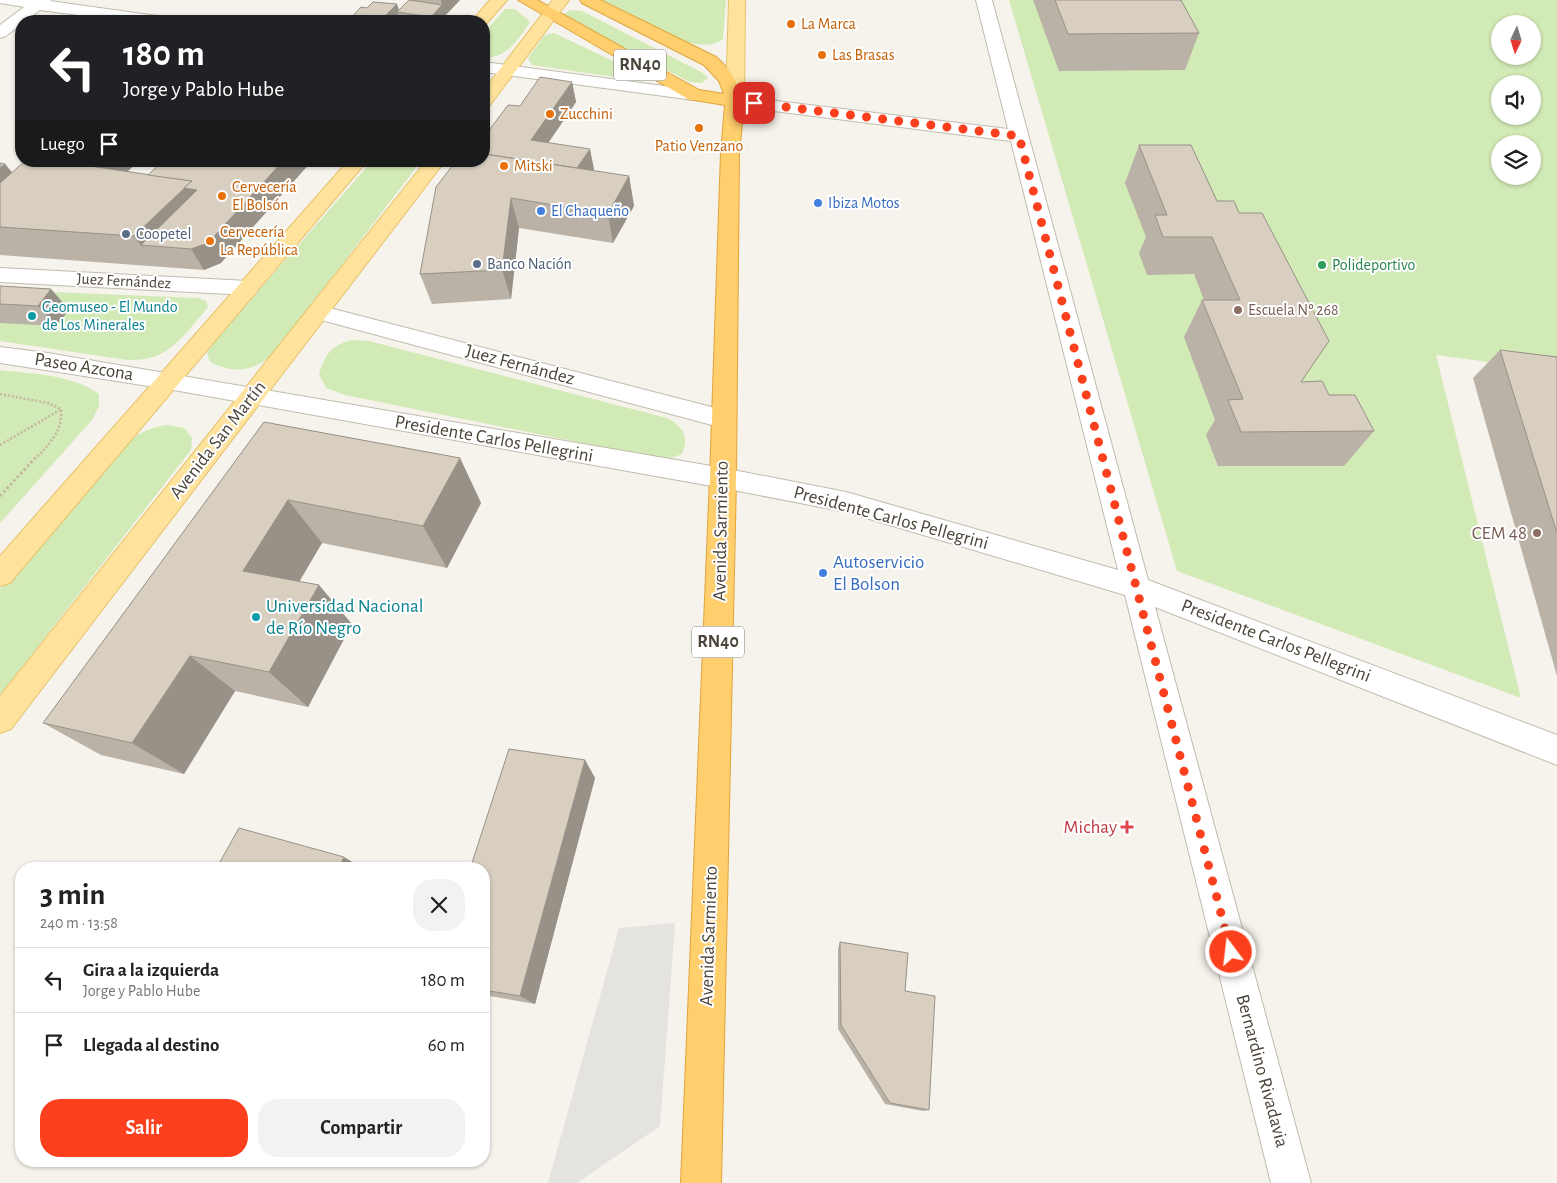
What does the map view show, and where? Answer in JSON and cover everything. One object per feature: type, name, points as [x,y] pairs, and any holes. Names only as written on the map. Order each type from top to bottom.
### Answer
[{"type":"highway","name":"RN40","points":[[526,0],[694,95],[734,101],[730,82],[722,70],[710,61],[588,0]]},
{"type":"highway","name":"Avenida Sarmiento","points":[[701,1183],[723,478],[730,153],[734,101]]},
{"type":"main road","points":[[485,15],[498,0]]},
{"type":"main road","points":[[490,93],[561,0]]},
{"type":"main road","name":"Avenida Sarmiento","points":[[734,101],[738,0]]},
{"type":"main road","points":[[0,575],[353,167]]},
{"type":"main road","name":"Avenida San Martín","points":[[0,718],[431,167]]},
{"type":"street","points":[[5,0],[40,2],[120,15]]},
{"type":"street","name":"Bernardino Rivadavia","points":[[984,0],[1291,1183]]},
{"type":"street","points":[[23,15],[40,2]]},
{"type":"street","points":[[0,33],[15,21]]},
{"type":"street","points":[[490,68],[694,95]]},
{"type":"street","points":[[734,101],[1019,136]]},
{"type":"street","name":"Juez Fernández","points":[[0,275],[248,288]]},
{"type":"street","name":"Juez Fernández","points":[[318,312],[723,418]]},
{"type":"street","name":"Paseo Azcona","points":[[0,355],[48,360],[168,381]]},
{"type":"street","name":"Presidente Carlos Pellegrini","points":[[168,381],[723,478],[846,502],[1136,587],[1557,750]]},
{"type":"path","points":[[0,394],[48,403],[61,409]]},
{"type":"path","points":[[0,445],[61,409]]},
{"type":"path","points":[[0,496],[56,436],[62,420],[61,409]]},
{"type":"green space","points":[[597,0],[726,0],[723,39],[710,44],[685,42]]},
{"type":"green space","name":"Polideportivo","points":[[1009,0],[1557,0],[1557,371],[1436,355],[1521,698],[1177,571]]},
{"type":"green space","points":[[505,9],[515,9],[530,22],[511,47],[499,55],[490,57],[490,26]]},
{"type":"green space","points":[[570,10],[582,11],[703,73],[708,78],[702,83],[690,82],[569,20],[563,15]]},
{"type":"green space","points":[[554,33],[641,76],[628,79],[532,65],[528,58],[545,35]]},
{"type":"green space","points":[[367,167],[416,167],[272,356],[250,368],[227,368],[210,362],[207,353],[213,343]]},
{"type":"green space","points":[[0,290],[198,298],[206,301],[208,307],[182,337],[164,352],[154,357],[127,360],[0,341]]},
{"type":"green space","points":[[351,340],[369,341],[667,418],[677,424],[683,432],[685,442],[682,454],[666,460],[345,395],[326,388],[319,374],[326,356],[338,345]]},
{"type":"green space","points":[[0,370],[51,376],[77,382],[99,394],[99,406],[92,420],[0,523]]},
{"type":"green space","points":[[167,425],[184,428],[192,438],[191,450],[0,695],[0,589],[121,448],[142,432]]},
{"type":"shaded area","points":[[675,923],[660,1126],[577,1183],[548,1183],[619,928]]},
{"type":"building","points":[[409,0],[442,5],[433,15],[397,12]]},
{"type":"building","points":[[1055,0],[1181,0],[1199,33],[1068,34]]},
{"type":"building","points":[[373,2],[397,4],[386,15],[354,15],[361,7],[367,8]]},
{"type":"building","points":[[540,77],[572,82],[531,140],[590,149],[577,168],[490,155],[490,129],[508,105],[520,106]]},
{"type":"building","points":[[1139,145],[1191,145],[1217,201],[1234,201],[1239,213],[1262,213],[1329,341],[1301,382],[1322,381],[1329,395],[1355,395],[1374,431],[1241,432],[1228,400],[1243,399],[1202,300],[1240,300],[1212,237],[1163,237],[1155,215],[1167,215]]},
{"type":"building","points":[[490,155],[629,176],[608,214],[511,198],[502,270],[420,274],[436,187],[451,167],[490,167]]},
{"type":"building","points":[[18,167],[97,167],[192,181],[134,236],[0,227],[0,183]]},
{"type":"building","points":[[157,167],[278,167],[208,243],[191,249],[141,245],[197,190],[184,188],[192,181],[148,175]]},
{"type":"building","points":[[0,286],[51,289],[38,306],[0,304]]},
{"type":"building","points":[[1500,350],[1557,357],[1557,533]]},
{"type":"building","points":[[264,422],[460,458],[423,526],[288,500],[243,571],[319,585],[269,672],[190,656],[132,743],[43,723]]},
{"type":"building","points":[[509,749],[585,760],[520,996],[490,991],[490,862],[472,862]]},
{"type":"building","points":[[239,828],[344,857],[342,862],[220,862]]},
{"type":"building","points":[[840,942],[908,953],[905,991],[935,996],[929,1110],[890,1103],[841,1025]]},
{"type":"place","name":"La Marca","points":[[791,24]]},
{"type":"place","name":"Las Brasas","points":[[822,55]]},
{"type":"place","name":"Zucchini","points":[[550,114]]},
{"type":"place","name":"Patio Venzano","points":[[699,128]]},
{"type":"place","name":"Mitski","points":[[504,166]]},
{"type":"place","name":"Cervecería El Bolsón","points":[[222,196]]},
{"type":"place","name":"Ibiza Motos","points":[[818,203]]},
{"type":"place","name":"El Chaqueño","points":[[541,211]]},
{"type":"place","name":"Coopetel","points":[[126,234]]},
{"type":"place","name":"Cervecería La República","points":[[210,241]]},
{"type":"place","name":"Banco Nación","points":[[477,264]]},
{"type":"place","name":"Polideportivo","points":[[1322,265]]},
{"type":"place","name":"Escuela Nº 268","points":[[1238,310]]},
{"type":"place","name":"Geomuseo - El Mundo de Los Minerales","points":[[32,316]]},
{"type":"place","name":"CEM 48","points":[[1537,533]]},
{"type":"place","name":"Autoservicio El Bolson","points":[[823,573]]},
{"type":"place","name":"Universidad Nacional de Río Negro","points":[[256,617]]},
{"type":"place","name":"Michay","points":[[1127,827]]},
{"type":"route","points":[[754,103],[1019,136],[1231,952]]}]
